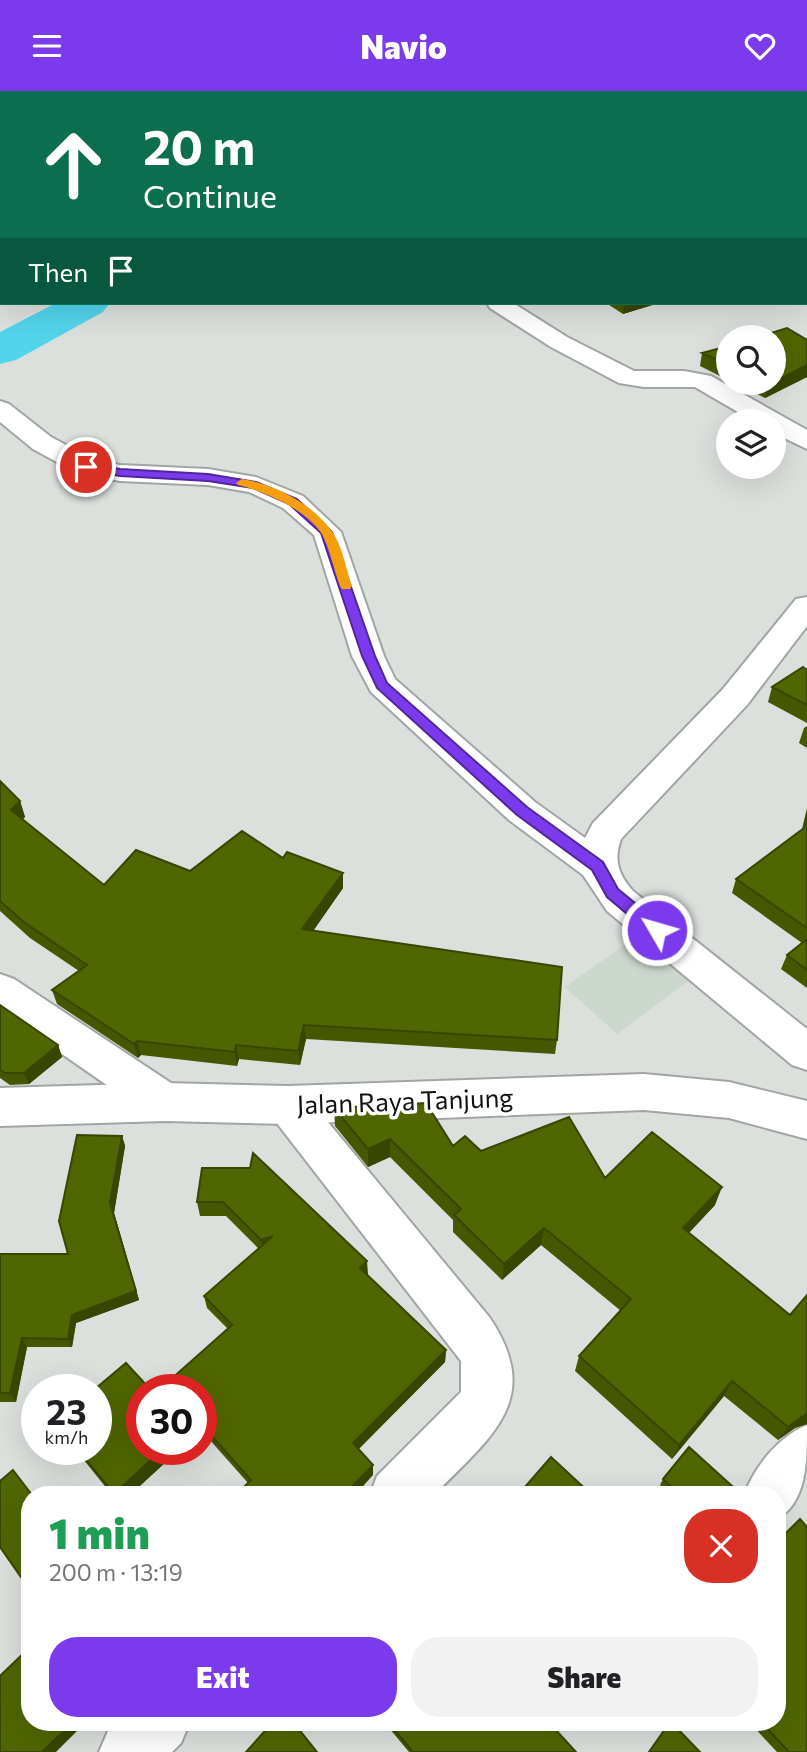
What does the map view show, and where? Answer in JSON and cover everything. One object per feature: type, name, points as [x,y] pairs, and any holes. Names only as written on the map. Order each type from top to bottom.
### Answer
[{"type":"street","points":[[501,305],[559,342],[628,378],[684,378],[702,381],[807,440]]},
{"type":"street","points":[[0,409],[43,443],[86,467],[120,473],[208,477],[256,485],[293,502],[327,532],[368,656],[382,685],[522,811],[597,866]]},
{"type":"street","points":[[807,606],[735,697],[606,832],[598,848],[597,866],[605,884],[620,901],[807,1053]]},
{"type":"street","points":[[0,990],[165,1102]]},
{"type":"street","name":"Jalan Raya Tanjung","points":[[0,1107],[165,1102],[288,1105],[644,1092],[729,1100],[807,1121]]},
{"type":"street","points":[[288,1105],[473,1335],[487,1360],[489,1389],[482,1408],[405,1486]]},
{"type":"street","points":[[778,1486],[807,1451]]},
{"type":"street","points":[[129,1752],[151,1731]]},
{"type":"shaded area","points":[[651,926],[704,970],[617,1034],[565,987]]},
{"type":"building","points":[[786,328],[807,340],[807,365],[786,376]]},
{"type":"building","points":[[716,349],[716,359],[702,353]]},
{"type":"building","points":[[803,667],[807,670],[807,705],[772,687]]},
{"type":"building","points":[[0,781],[20,801],[11,810],[104,885],[136,850],[190,871],[242,831],[283,858],[287,852],[343,873],[302,929],[562,967],[557,1040],[304,1025],[298,1051],[236,1045],[235,1052],[137,1041],[134,1044],[52,990],[87,965],[25,923],[0,901]]},
{"type":"building","points":[[807,815],[807,928],[736,879],[804,828]]},
{"type":"building","points":[[807,939],[807,970],[787,955]]},
{"type":"building","points":[[0,1005],[58,1045],[24,1073],[5,1073],[0,1070]]},
{"type":"building","points":[[426,1103],[453,1146],[465,1136],[481,1151],[569,1117],[605,1178],[652,1132],[722,1187],[683,1228],[790,1315],[807,1295],[807,1413],[788,1427],[732,1381],[679,1445],[579,1356],[631,1299],[544,1228],[504,1264],[454,1215],[461,1209],[390,1139],[368,1149],[334,1108]]},
{"type":"building","points":[[77,1135],[122,1136],[110,1203],[136,1291],[72,1315],[68,1339],[22,1338],[10,1393],[0,1393],[0,1254],[68,1254],[59,1221]]},
{"type":"building","points":[[253,1153],[367,1261],[360,1268],[446,1350],[353,1443],[373,1465],[353,1486],[245,1486],[251,1480],[217,1442],[217,1374],[177,1374],[232,1325],[204,1296],[273,1236],[261,1240],[223,1202],[197,1202],[202,1168],[250,1168]]},
{"type":"building","points":[[126,1363],[136,1374],[126,1374],[126,1465],[146,1465],[123,1486],[107,1486],[90,1465],[112,1465],[112,1375]]},
{"type":"building","points":[[689,1447],[732,1486],[670,1486],[663,1479]]},
{"type":"building","points":[[551,1457],[582,1486],[526,1486]]},
{"type":"building","points":[[13,1470],[25,1486],[21,1486],[21,1577],[0,1547],[0,1481]]},
{"type":"building","points":[[800,1519],[807,1527],[807,1752],[789,1752],[769,1731],[786,1731],[786,1533]]},
{"type":"building","points":[[21,1656],[21,1731],[64,1731],[42,1752],[0,1752],[0,1676]]},
{"type":"building","points":[[265,1731],[300,1731],[317,1752],[246,1752]]},
{"type":"building","points":[[396,1731],[557,1731],[576,1752],[413,1752]]},
{"type":"building","points":[[664,1731],[680,1731],[700,1752],[649,1752]]},
{"type":"waterway","points":[[0,350],[84,305]]},
{"type":"slow traffic","points":[[242,483],[256,485],[293,502],[327,532],[346,586]]},
{"type":"route","points":[[86,467],[120,473],[208,477],[256,485],[293,502],[327,532],[368,656],[382,685],[522,811],[597,866],[612,893],[657,930]]}]
